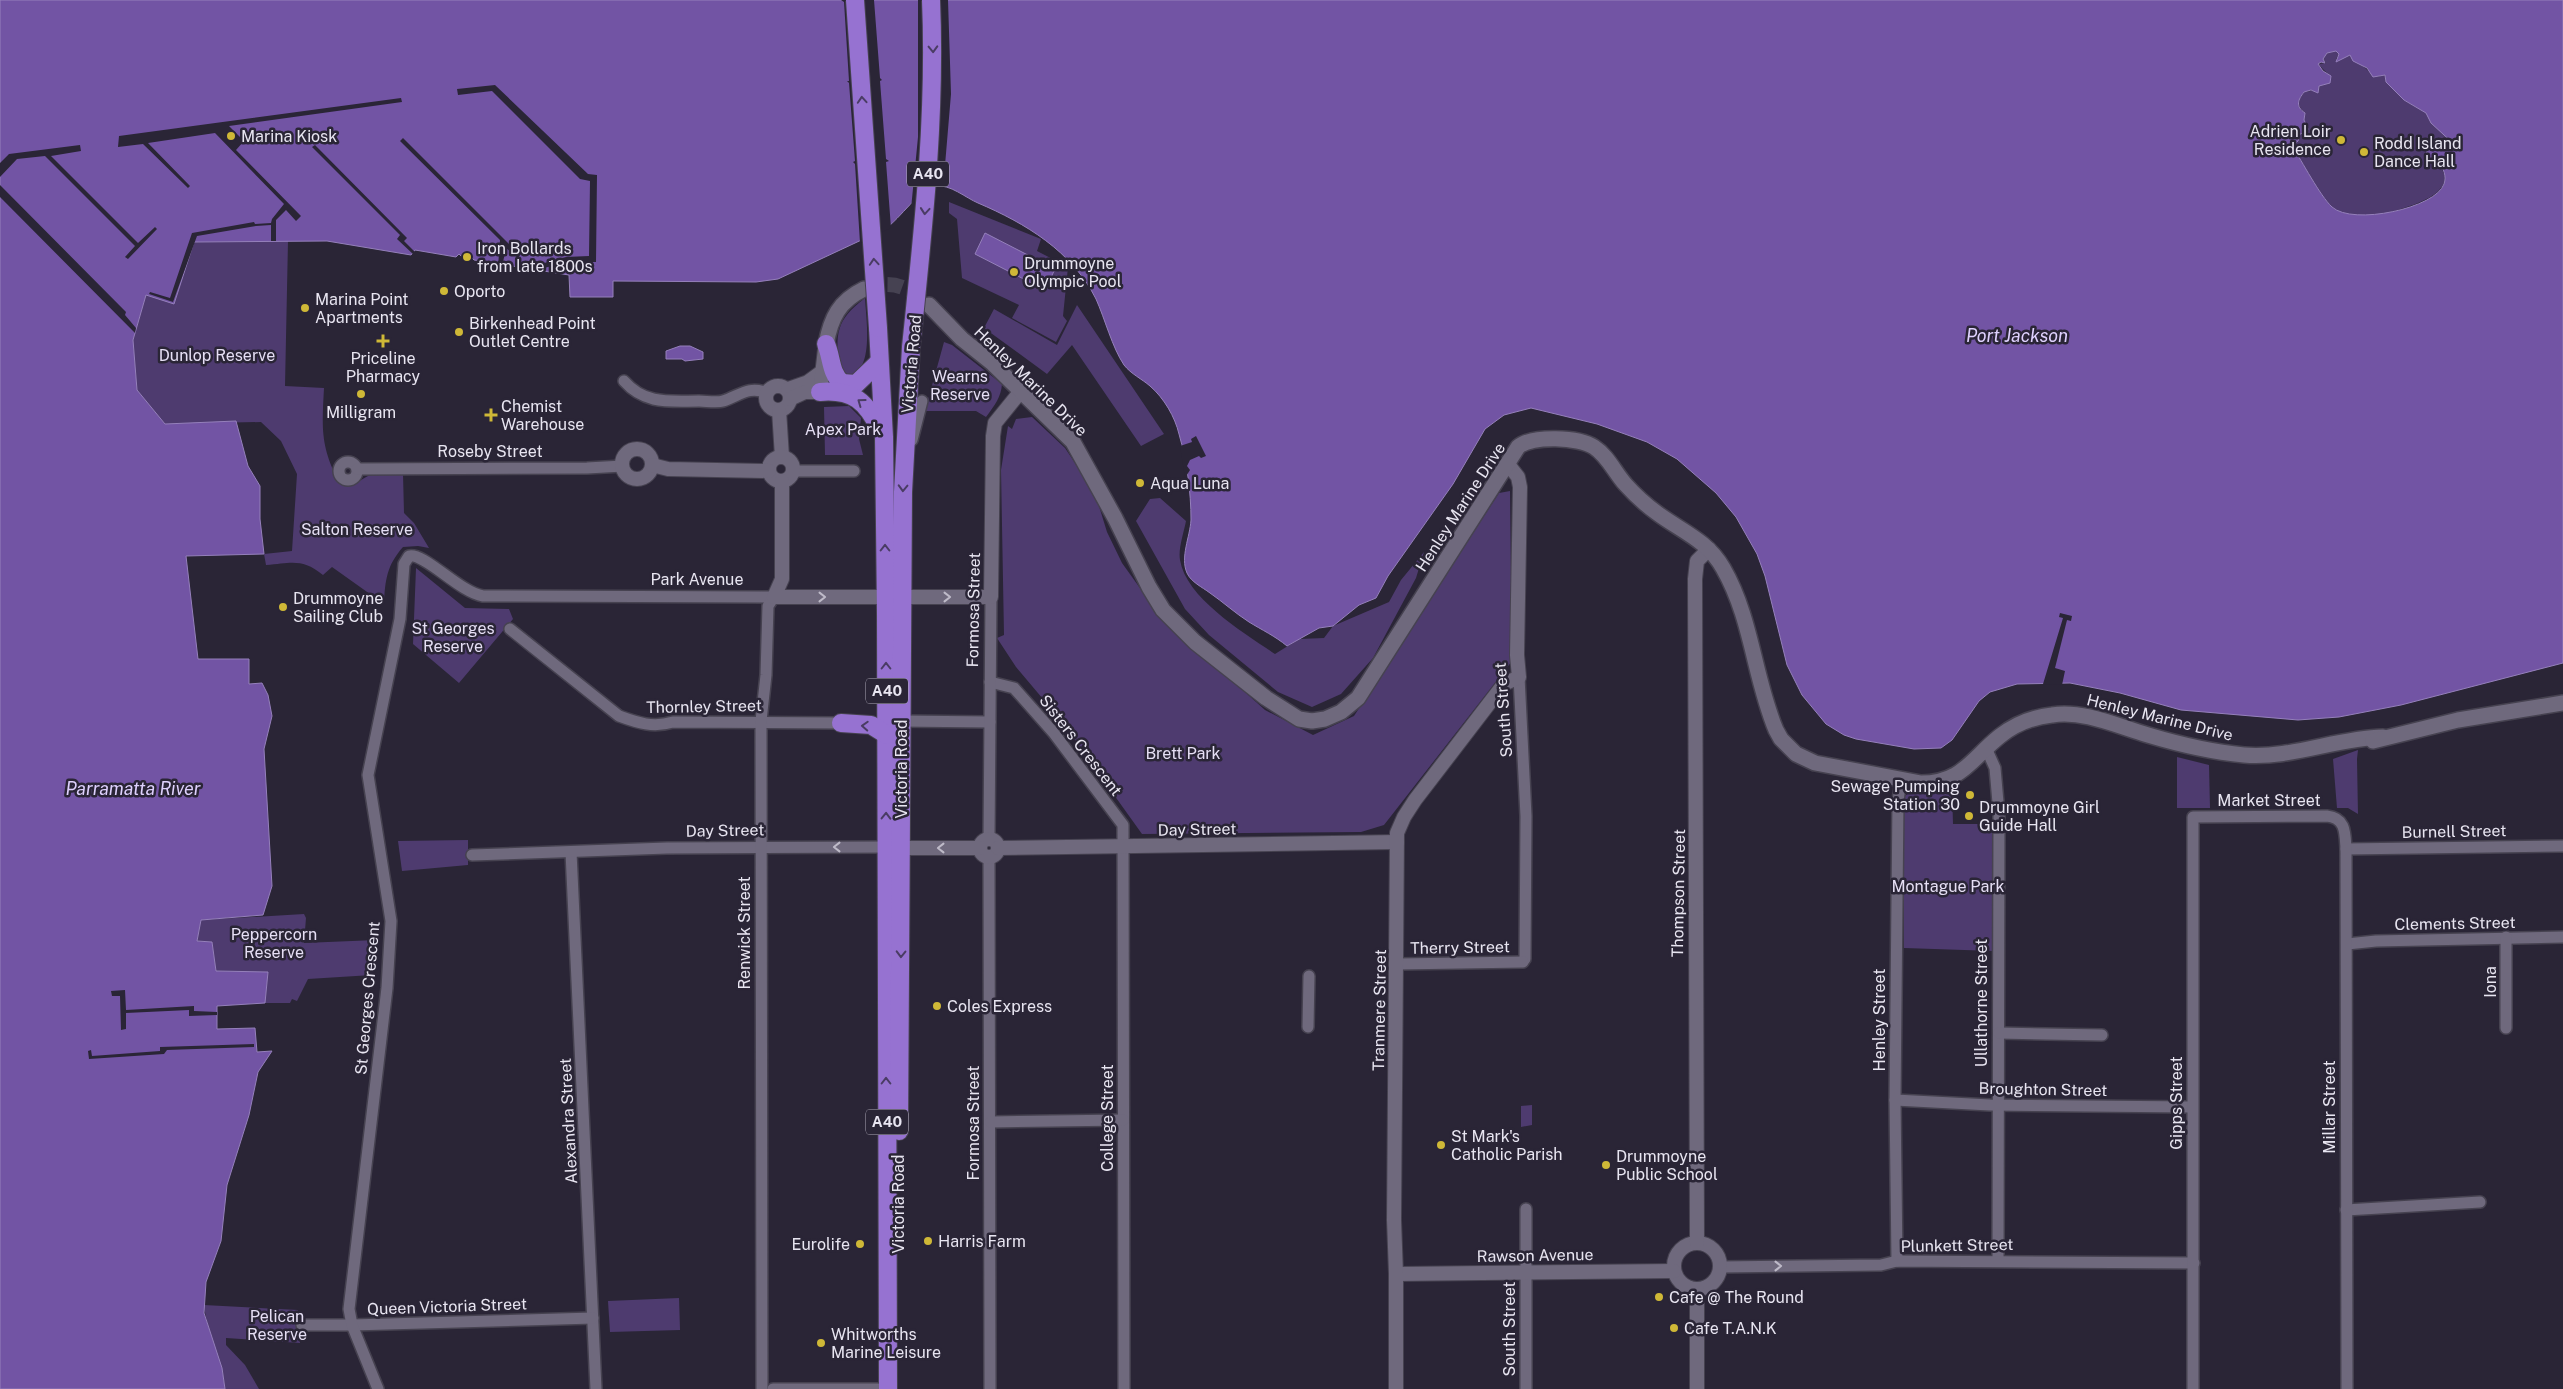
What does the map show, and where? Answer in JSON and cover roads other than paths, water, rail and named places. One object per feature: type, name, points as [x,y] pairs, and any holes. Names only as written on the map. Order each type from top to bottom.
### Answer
[{"type":"highway","name":"Victoria Road","points":[[855,0],[878,328],[902,721],[894,848],[888,1389]]},
{"type":"highway","name":"Victoria Road","points":[[898,1389],[894,848],[887,735],[894,597],[903,492],[911,347],[931,143],[933,54],[931,0]]},
{"type":"highway","points":[[826,344],[831,355],[833,371],[842,383],[856,384],[879,362]]},
{"type":"highway","points":[[820,392],[843,393],[864,403],[871,411],[884,437]]},
{"type":"highway","points":[[841,723],[871,725],[887,735]]},
{"type":"main road","points":[[826,344],[831,320],[837,310],[844,302],[864,289]]},
{"type":"main road","name":"Henley Marine Drive","points":[[929,305],[962,339],[987,358],[1078,449],[1149,587],[1174,621],[1195,642],[1286,712],[1299,719],[1312,721],[1334,716],[1358,698],[1507,463],[1518,447],[1530,440],[1570,440],[1588,445],[1606,458],[1624,483],[1656,512],[1698,538],[1709,549],[1724,568],[1732,587],[1748,634],[1772,720],[1781,739],[1796,754],[1815,763],[1921,783],[1945,781],[1965,769],[1986,748],[2022,722],[2037,717],[2069,713],[2178,743],[2231,754],[2265,755],[2309,750],[2328,752],[2458,720],[2563,703]]},
{"type":"street","points":[[779,410],[770,406],[766,400],[767,393],[776,386],[789,394],[820,392],[826,344]]},
{"type":"street","points":[[789,394],[823,370]]},
{"type":"street","points":[[624,381],[642,396],[657,402],[723,401],[746,391],[753,390],[767,393]]},
{"type":"street","name":"Formosa Street","points":[[990,1389],[989,848],[993,436],[995,423],[1021,391]]},
{"type":"street","points":[[779,410],[788,405],[789,394]]},
{"type":"street","points":[[911,441],[922,401]]},
{"type":"street","points":[[779,410],[782,457]]},
{"type":"street","points":[[636,450],[649,456],[652,465],[648,474],[640,478],[631,477],[623,466],[628,453],[636,450]]},
{"type":"street","points":[[769,471],[772,461],[782,457]]},
{"type":"street","points":[[769,471],[775,480],[782,481],[790,477],[793,471],[792,463],[782,457]]},
{"type":"street","name":"South Street","points":[[1507,463],[1518,477],[1520,487],[1517,655],[1526,816],[1524,961]]},
{"type":"street","points":[[652,465],[668,469],[769,471]]},
{"type":"street","name":"Roseby Street","points":[[357,470],[623,466]]},
{"type":"street","points":[[793,471],[854,470]]},
{"type":"street","name":"Renwick Street","points":[[762,1389],[761,721],[766,675],[768,606],[782,579],[782,481]]},
{"type":"street","name":"Thompson Street","points":[[1697,1242],[1695,579],[1697,561],[1709,549]]},
{"type":"street","name":"Park Avenue","points":[[415,555],[460,588],[483,596],[991,597]]},
{"type":"street","name":"St Georges Crescent","points":[[378,1389],[352,1325],[349,1309],[387,996],[391,921],[368,775],[400,619],[404,564],[409,556],[415,555]]},
{"type":"street","name":"Thornley Street","points":[[510,629],[619,716],[638,723],[660,726],[673,722],[761,721],[841,723]]},
{"type":"street","name":"Tranmere Street","points":[[1396,1389],[1394,1220],[1398,827],[1415,800],[1504,684],[1519,677]]},
{"type":"street","name":"Sisters Crescent","points":[[990,682],[1014,688],[1053,732],[1123,825],[1125,847]]},
{"type":"street","points":[[902,721],[990,722]]},
{"type":"street","name":"Ullathorne Street","points":[[1986,748],[1995,768],[1998,814],[1998,1260]]},
{"type":"street","name":"Henley Street","points":[[1897,1261],[1895,1100],[1898,801],[1901,779]]},
{"type":"street","name":"Market Street","points":[[2193,817],[2327,816],[2338,820],[2343,825]]},
{"type":"street","name":"Gipps Street","points":[[2193,817],[2193,1389]]},
{"type":"street","name":"Millar Street","points":[[2343,825],[2346,848],[2347,944],[2347,1389]]},
{"type":"street","name":"Day Street","points":[[472,855],[760,847],[1125,847],[1397,842]]},
{"type":"street","name":"Burnell Street","points":[[2346,848],[2563,846]]},
{"type":"street","name":"College Street","points":[[1124,1389],[1125,847]]},
{"type":"street","name":"Alexandra Street","points":[[571,852],[596,1389]]},
{"type":"street","name":"Clements Street","points":[[2347,944],[2376,941],[2563,936]]},
{"type":"street","name":"Iona","points":[[2506,937],[2506,1028]]},
{"type":"street","name":"Therry Street","points":[[1398,964],[1524,961]]},
{"type":"street","points":[[1308,1027],[1309,976]]},
{"type":"street","points":[[1998,1033],[2102,1035]]},
{"type":"street","name":"Broughton Street","points":[[1895,1100],[1997,1104],[2192,1107]]},
{"type":"street","points":[[991,1122],[1123,1120]]},
{"type":"street","points":[[2346,1210],[2480,1202]]},
{"type":"street","name":"South Street","points":[[1526,1210],[1526,1389]]},
{"type":"street","points":[[1697,1242],[1704,1244],[1716,1253],[1724,1267],[1710,1285],[1696,1289],[1682,1284],[1674,1271],[1673,1264],[1678,1251],[1684,1246],[1697,1242]]},
{"type":"street","name":"Plunkett Street","points":[[1724,1267],[1881,1265],[1897,1261],[1998,1260],[2194,1263]]},
{"type":"street","name":"Rawson Avenue","points":[[1396,1274],[1674,1271]]},
{"type":"street","points":[[1696,1289],[1697,1389]]},
{"type":"street","name":"Queen Victoria Street","points":[[302,1325],[593,1318]]},
{"type":"street","points":[[773,1389],[878,1389]]},
{"type":"water","name":"Port Jackson","points":[[0,0],[2563,0],[2563,663],[2401,705],[2339,717],[2298,720],[2181,710],[2120,693],[2070,683],[2017,684],[1990,692],[1979,701],[1952,740],[1941,748],[1914,749],[1856,739],[1844,735],[1826,724],[1802,695],[1787,665],[1765,576],[1757,554],[1736,517],[1716,493],[1677,459],[1647,442],[1597,424],[1531,408],[1504,415],[1485,429],[1453,484],[1388,576],[1376,598],[1359,605],[1333,626],[1319,628],[1287,646],[1239,615],[1194,582],[1187,573],[1185,560],[1191,520],[1190,499],[1186,466],[1177,428],[1172,415],[1160,396],[1124,365],[1112,341],[1096,299],[1086,282],[1061,253],[1030,230],[947,187],[936,186],[930,188],[923,192],[885,229],[778,279],[756,282],[613,281],[613,297],[570,297],[569,275],[474,260],[467,253],[462,257],[459,254],[456,257],[415,250],[411,255],[327,241],[194,242],[174,304],[146,295],[133,340],[137,390],[165,424],[236,421],[248,466],[260,486],[260,519],[264,554],[186,556],[198,659],[249,659],[249,684],[262,683],[268,695],[272,716],[264,749],[272,886],[263,915],[201,920],[197,941],[212,942],[216,971],[268,972],[265,1003],[217,1006],[217,1029],[255,1028],[257,1052],[272,1051],[258,1072],[249,1115],[227,1185],[221,1241],[206,1282],[204,1313],[222,1368],[225,1389],[0,1389]],"holes":[[[2336,51],[2339,54],[2336,62],[2350,55],[2353,61],[2367,68],[2373,77],[2385,75],[2386,82],[2404,100],[2426,113],[2431,123],[2456,146],[2455,150],[2429,140],[2426,156],[2439,162],[2445,175],[2444,184],[2438,193],[2411,207],[2375,214],[2357,215],[2343,212],[2332,207],[2327,202],[2292,146],[2298,141],[2300,134],[2307,132],[2308,129],[2304,120],[2305,113],[2298,103],[2300,98],[2304,92],[2311,90],[2318,93],[2319,86],[2330,83],[2331,76],[2323,71],[2318,64],[2321,62],[2325,63],[2323,59],[2327,53]]]},
{"type":"water","points":[[985,233],[1055,269],[1045,290],[975,254]]},
{"type":"water","points":[[680,346],[690,346],[703,352],[703,359],[685,361],[682,359],[666,359],[666,351]]},
{"type":"tunnel","points":[[865,289],[882,285],[897,286],[911,291],[924,301]]},
{"type":"place","name":"Marina Kiosk","points":[[231,136]]},
{"type":"place","name":"Adrien Loir Residence","points":[[2341,140]]},
{"type":"place","name":"Rodd Island Dance Hall","points":[[2364,152]]},
{"type":"place","name":"Iron Bollards from late 1800s","points":[[467,257]]},
{"type":"place","name":"Drummoyne Olympic Pool","points":[[1014,272]]},
{"type":"place","name":"Oporto","points":[[444,291]]},
{"type":"place","name":"Marina Point Apartments","points":[[305,308]]},
{"type":"place","name":"Birkenhead Point Outlet Centre","points":[[459,332]]},
{"type":"place","name":"Priceline Pharmacy","points":[[383,341]]},
{"type":"place","name":"Milligram","points":[[361,394]]},
{"type":"place","name":"Chemist Warehouse","points":[[491,415]]},
{"type":"place","name":"Aqua Luna","points":[[1140,483]]},
{"type":"place","name":"Drummoyne Sailing Club","points":[[283,607]]},
{"type":"place","name":"Sewage Pumping Station 30","points":[[1970,795]]},
{"type":"place","name":"Drummoyne Girl Guide Hall","points":[[1969,816]]},
{"type":"place","name":"Coles Express","points":[[937,1006]]},
{"type":"place","name":"St Mark's Catholic Parish","points":[[1441,1145]]},
{"type":"place","name":"Drummoyne Public School","points":[[1606,1165]]},
{"type":"place","name":"Harris Farm","points":[[928,1241]]},
{"type":"place","name":"Eurolife","points":[[860,1244]]},
{"type":"place","name":"Cafe @ The Round","points":[[1659,1297]]},
{"type":"place","name":"Cafe T.A.N.K","points":[[1674,1328]]},
{"type":"place","name":"Whitworths Marine Leisure","points":[[821,1343]]},
{"type":"park label","name":"Dunlop Reserve","points":[[217,355]]},
{"type":"park label","name":"Wearns Reserve","points":[[960,385]]},
{"type":"park label","name":"Apex Park","points":[[843,429]]},
{"type":"park label","name":"Salton Reserve","points":[[357,529]]},
{"type":"park label","name":"St Georges Reserve","points":[[453,637]]},
{"type":"park label","name":"Brett Park","points":[[1183,753]]},
{"type":"park label","name":"Montague Park","points":[[1948,886]]},
{"type":"park label","name":"Peppercorn Reserve","points":[[274,943]]},
{"type":"park label","name":"Pelican Reserve","points":[[277,1325]]},
{"type":"water label","name":"Parramatta River","points":[[133,789]]}]
